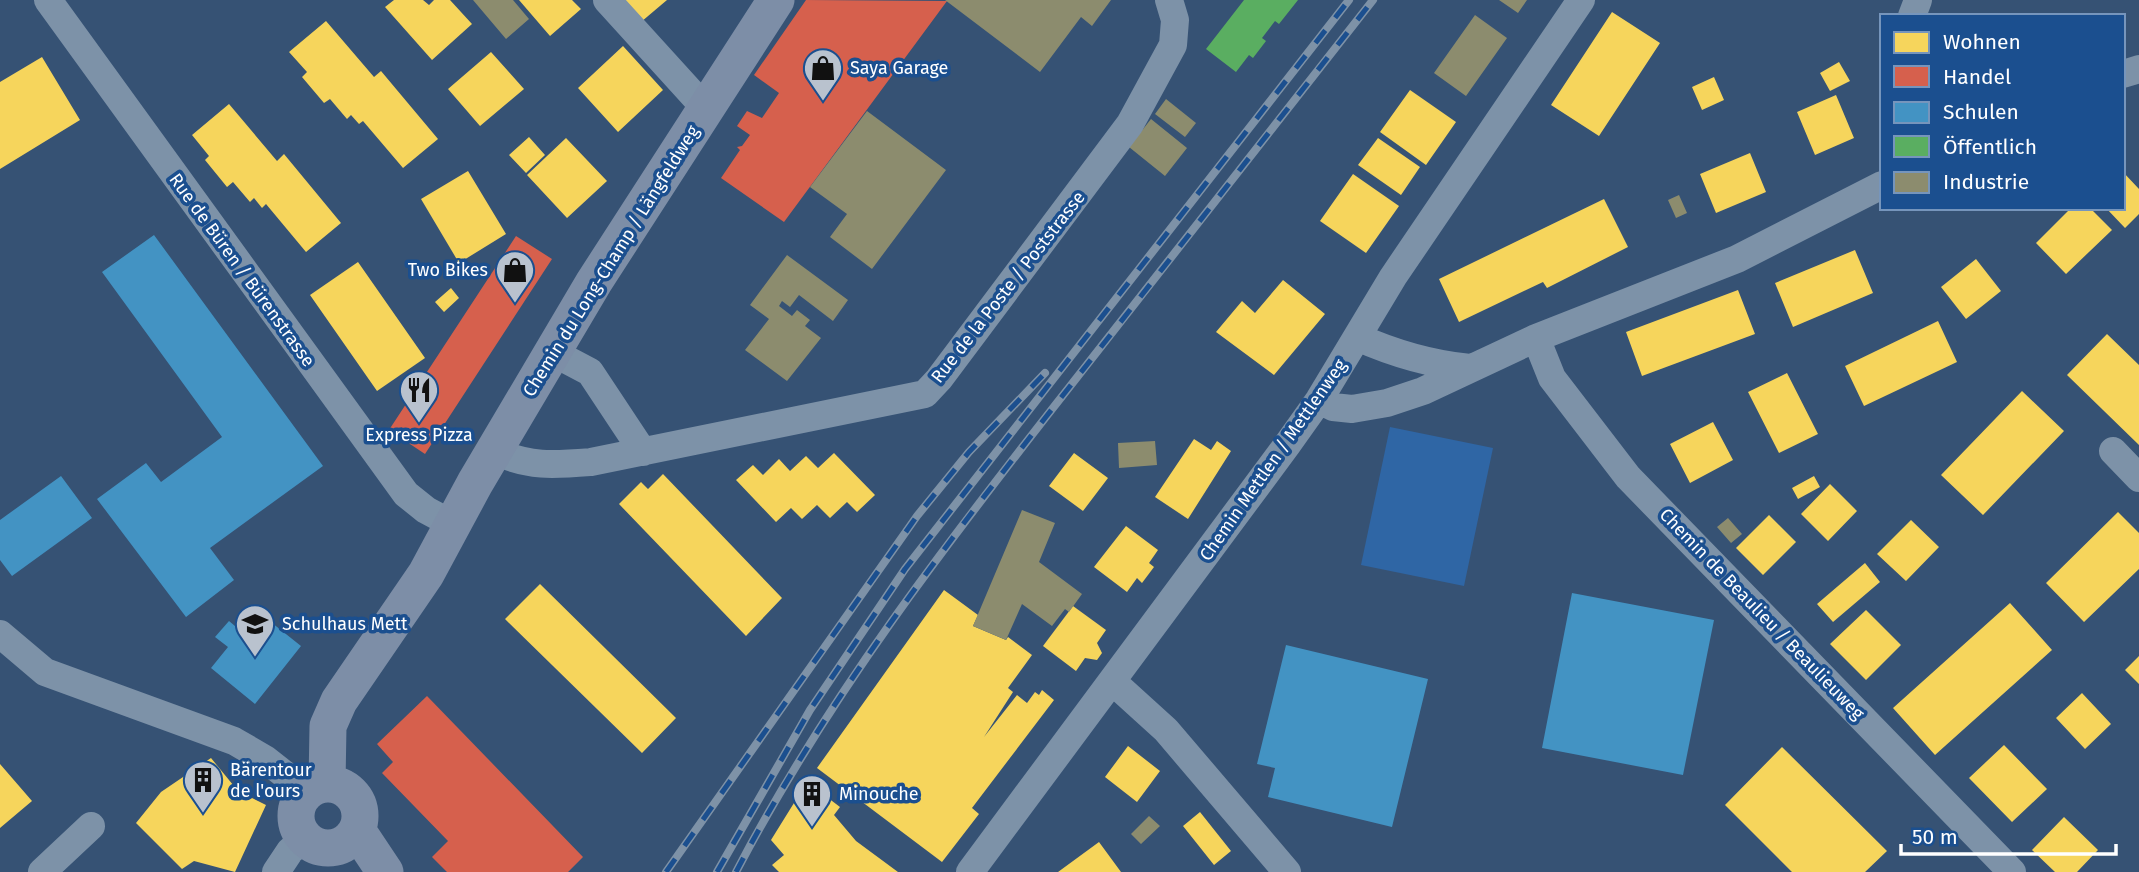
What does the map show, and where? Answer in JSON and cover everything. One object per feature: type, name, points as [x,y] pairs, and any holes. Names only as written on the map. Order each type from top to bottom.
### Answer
[{"type":"main road","name":"Chemin du Long-Champ / Längfeldweg","points":[[452,524],[594,282],[776,0]]},
{"type":"main road","points":[[317,788],[348,790],[355,799],[360,820],[351,839],[333,847],[323,847],[305,838],[298,827],[296,814],[317,788],[331,715],[426,574],[452,524]]},
{"type":"main road","points":[[356,831],[385,872]]},
{"type":"street","name":"Rue de Büren / Bürenstrasse","points":[[48,0],[362,437],[406,494],[426,510],[452,524]]},
{"type":"street","points":[[607,0],[706,109]]},
{"type":"street","name":"Rue de la Poste / Poststrasse","points":[[494,451],[517,461],[542,466],[592,462],[925,394],[956,357],[1130,124],[1172,45],[1175,20],[1169,0]]},
{"type":"street","name":"Chemin Mettlen / Mettlenweg","points":[[970,872],[1319,400],[1393,277],[1581,0]]},
{"type":"street","points":[[1319,400],[1333,407],[1352,408],[1387,403],[1536,338],[1737,259],[1880,186]]},
{"type":"street","points":[[1357,337],[1406,358],[1470,368]]},
{"type":"street","name":"Chemin de Beaulieu / Beaulieuweg","points":[[1536,338],[1552,378],[1628,477],[2012,872]]},
{"type":"street","points":[[554,353],[590,372],[643,452]]},
{"type":"street","points":[[2113,451],[2139,478]]},
{"type":"street","points":[[1,638],[51,675],[241,744],[317,788]]},
{"type":"street","points":[[1112,681],[1166,730],[1287,872]]},
{"type":"street","points":[[42,872],[91,826]]},
{"type":"street","points":[[276,872],[290,851],[305,838]]},
{"type":"shaded area","points":[[1390,427],[1493,448],[1464,586],[1361,565]]},
{"type":"building: Wohnen","points":[[394,0],[423,0],[429,5],[434,0],[450,0],[472,24],[432,60],[385,7]]},
{"type":"building: Wohnen","points":[[519,0],[572,0],[581,9],[550,36]]},
{"type":"building: Wohnen","points":[[621,0],[667,0],[641,22]]},
{"type":"building: Wohnen","points":[[1612,12],[1660,43],[1599,136],[1551,105]]},
{"type":"building: Wohnen","points":[[326,21],[374,77],[381,71],[438,139],[403,168],[363,121],[359,124],[351,115],[347,119],[330,99],[324,103],[302,77],[307,72],[289,52]]},
{"type":"building: Wohnen","points":[[623,46],[663,90],[618,132],[578,88]]},
{"type":"building: Wohnen","points":[[491,52],[524,89],[480,126],[448,89]]},
{"type":"building: Wohnen","points":[[42,57],[80,120],[0,169],[0,82]]},
{"type":"building: Wohnen","points":[[1839,62],[1850,81],[1830,91],[1820,73]]},
{"type":"building: Wohnen","points":[[1714,77],[1724,100],[1702,110],[1692,87]]},
{"type":"building: Wohnen","points":[[1410,90],[1456,122],[1426,165],[1380,132]]},
{"type":"building: Wohnen","points":[[1836,95],[1854,138],[1815,155],[1797,112]]},
{"type":"building: Wohnen","points":[[229,104],[277,161],[284,154],[341,223],[306,252],[266,204],[262,208],[254,198],[250,202],[233,182],[227,187],[205,160],[209,156],[192,135]]},
{"type":"building: Wohnen","points":[[529,137],[545,155],[526,173],[509,155]]},
{"type":"building: Wohnen","points":[[566,138],[607,181],[567,218],[527,175]]},
{"type":"building: Wohnen","points":[[1378,138],[1420,167],[1401,195],[1358,165]]},
{"type":"building: Wohnen","points":[[1750,153],[1766,192],[1716,213],[1700,174]]},
{"type":"building: Wohnen","points":[[468,171],[506,234],[459,263],[421,199]]},
{"type":"building: Wohnen","points":[[1353,174],[1399,206],[1366,253],[1320,221]]},
{"type":"building: Wohnen","points":[[2125,174],[2139,189],[2139,214],[2125,228],[2108,210],[2125,210]]},
{"type":"building: Wohnen","points":[[1604,199],[1628,247],[1547,288],[1543,282],[1459,322],[1439,279]]},
{"type":"building: Wohnen","points":[[2069,210],[2092,210],[2112,230],[2066,274],[2036,243]]},
{"type":"building: Wohnen","points":[[1855,250],[1873,293],[1793,327],[1775,283]]},
{"type":"building: Wohnen","points":[[1976,259],[2001,291],[1966,319],[1941,287]]},
{"type":"building: Wohnen","points":[[358,262],[425,358],[377,391],[310,295]]},
{"type":"building: Wohnen","points":[[1283,280],[1325,314],[1274,375],[1216,332],[1242,301],[1255,313]]},
{"type":"building: Wohnen","points":[[451,288],[459,298],[444,312],[435,302]]},
{"type":"building: Wohnen","points":[[1738,290],[1755,334],[1642,376],[1626,332]]},
{"type":"building: Wohnen","points":[[1938,321],[1957,362],[1864,406],[1845,366]]},
{"type":"building: Wohnen","points":[[2107,334],[2139,365],[2139,445],[2067,375]]},
{"type":"building: Wohnen","points":[[1787,373],[1818,434],[1779,453],[1748,392]]},
{"type":"building: Wohnen","points":[[2022,391],[2064,431],[1983,515],[1941,475]]},
{"type":"building: Wohnen","points":[[1713,422],[1733,460],[1690,483],[1670,444]]},
{"type":"building: Wohnen","points":[[1194,439],[1211,450],[1217,441],[1231,451],[1188,519],[1155,497]]},
{"type":"building: Wohnen","points":[[834,453],[875,495],[857,512],[847,502],[830,518],[817,505],[802,519],[791,508],[776,522],[736,480],[753,465],[763,475],[779,459],[790,471],[806,456],[818,468]]},
{"type":"building: Wohnen","points":[[1074,453],[1108,478],[1083,511],[1049,486]]},
{"type":"building: Wohnen","points":[[663,474],[782,598],[746,636],[619,504],[641,482],[648,489]]},
{"type":"building: Wohnen","points":[[1814,476],[1820,487],[1798,499],[1792,488]]},
{"type":"building: Wohnen","points":[[1830,484],[1857,511],[1828,541],[1801,514]]},
{"type":"building: Wohnen","points":[[2118,512],[2139,533],[2139,569],[2084,622],[2046,583]]},
{"type":"building: Wohnen","points":[[1769,515],[1796,542],[1763,575],[1736,548]]},
{"type":"building: Wohnen","points":[[1911,520],[1939,547],[1906,581],[1877,554]]},
{"type":"building: Wohnen","points":[[1126,526],[1158,550],[1149,563],[1154,567],[1142,583],[1137,578],[1127,592],[1094,567]]},
{"type":"building: Wohnen","points":[[1865,563],[1880,582],[1833,622],[1817,604]]},
{"type":"building: Wohnen","points":[[540,584],[676,718],[642,753],[505,619]]},
{"type":"building: Wohnen","points":[[944,590],[978,615],[973,626],[1006,640],[1008,637],[1032,655],[1008,688],[1013,692],[984,737],[1017,695],[1027,703],[1035,692],[1039,695],[1042,690],[1054,700],[972,808],[979,814],[942,862],[817,768]]},
{"type":"building: Wohnen","points":[[2010,603],[2052,650],[1935,755],[1893,708]]},
{"type":"building: Wohnen","points":[[1073,606],[1106,630],[1097,643],[1102,653],[1097,660],[1085,658],[1076,671],[1043,646]]},
{"type":"building: Wohnen","points":[[1866,610],[1901,645],[1866,680],[1830,644]]},
{"type":"building: Wohnen","points":[[2139,656],[2139,684],[2125,670]]},
{"type":"building: Wohnen","points":[[2082,693],[2111,724],[2085,749],[2056,718]]},
{"type":"building: Wohnen","points":[[2004,745],[2047,789],[2012,822],[1969,778]]},
{"type":"building: Wohnen","points":[[1128,746],[1160,771],[1137,802],[1105,777]]},
{"type":"building: Wohnen","points":[[1782,747],[1887,851],[1865,872],[1792,872],[1725,805]]},
{"type":"building: Wohnen","name":"Bärentour de l'ours","points":[[211,758],[238,791],[266,805],[235,872],[194,861],[182,869],[136,823],[161,792]]},
{"type":"building: Wohnen","points":[[0,764],[32,801],[0,828]]},
{"type":"building: Wohnen","name":"Minouche","points":[[807,782],[840,807],[834,815],[856,841],[898,872],[779,872],[772,865],[784,855],[771,840]]},
{"type":"building: Wohnen","points":[[1200,812],[1231,851],[1214,865],[1183,826]]},
{"type":"building: Wohnen","points":[[2064,817],[2098,850],[2077,872],[2055,872],[2032,850]]},
{"type":"building: Wohnen","points":[[1099,842],[1121,872],[1058,872]]},
{"type":"building: Handel","name":"Saya Garage","points":[[806,0],[947,1],[784,222],[721,178],[740,150],[737,147],[742,146],[750,135],[737,126],[747,111],[762,118],[779,93],[754,75]]},
{"type":"building: Handel","points":[[516,236],[552,259],[425,454],[389,430]]},
{"type":"building: Handel","points":[[427,696],[583,857],[568,872],[447,872],[432,857],[448,841],[382,773],[393,762],[377,744]]},
{"type":"building: Schulen","points":[[154,235],[323,466],[210,548],[234,580],[186,617],[97,499],[146,463],[161,482],[222,437],[102,272]]},
{"type":"building: Schulen","points":[[61,476],[92,518],[12,576],[0,560],[0,520]]},
{"type":"building: Schulen","points":[[1572,593],[1714,620],[1683,775],[1542,748]]},
{"type":"building: Schulen","name":"Schulhaus Mett","points":[[257,611],[301,646],[255,704],[211,668],[228,647],[215,637],[229,621],[241,631]]},
{"type":"building: Schulen","points":[[1286,645],[1428,679],[1392,827],[1268,797],[1275,768],[1257,764]]},
{"type":"building: Öffentlich","points":[[1244,0],[1298,0],[1279,24],[1275,21],[1262,38],[1266,41],[1253,58],[1249,55],[1236,72],[1206,49]]},
{"type":"building: Industrie","points":[[473,0],[513,0],[529,19],[506,39]]},
{"type":"building: Industrie","points":[[945,0],[1111,0],[1092,26],[1081,17],[1040,72]]},
{"type":"building: Industrie","points":[[1499,0],[1527,0],[1518,13]]},
{"type":"building: Industrie","points":[[1475,15],[1507,38],[1466,96],[1434,73]]},
{"type":"building: Industrie","points":[[1166,99],[1196,123],[1185,137],[1155,114]]},
{"type":"building: Industrie","points":[[867,111],[946,170],[872,269],[830,237],[847,214],[810,187]]},
{"type":"building: Industrie","points":[[1151,119],[1187,148],[1165,176],[1129,147]]},
{"type":"building: Industrie","points":[[1679,195],[1687,213],[1676,218],[1668,200]]},
{"type":"building: Industrie","points":[[787,255],[848,300],[833,321],[799,295],[790,307],[782,301],[779,306],[792,316],[797,310],[810,320],[805,326],[821,338],[787,381],[745,350],[769,319],[750,305]]},
{"type":"building: Industrie","points":[[1155,441],[1157,465],[1119,468],[1118,443]]},
{"type":"building: Industrie","points":[[1022,510],[1055,523],[1039,562],[1082,594],[1069,612],[1065,609],[1052,626],[1022,604],[1006,640],[973,626]]},
{"type":"building: Industrie","points":[[1728,518],[1742,534],[1731,543],[1717,527]]},
{"type":"building: Industrie","points":[[1149,816],[1160,826],[1141,844],[1131,834]]},
{"type":"railway","points":[[717,872],[810,710],[905,569],[1349,0]]},
{"type":"railway","points":[[736,872],[810,743],[892,621],[1025,443],[1373,0]]},
{"type":"railway","points":[[666,872],[917,516],[969,452],[1045,373]]},
{"type":"place","name":"Saya Garage","points":[[823,102]]},
{"type":"place","name":"Two Bikes","points":[[515,304]]},
{"type":"place","name":"Express Pizza","points":[[419,424]]},
{"type":"place","name":"Schulhaus Mett","points":[[255,658]]},
{"type":"place","name":"Bärentour de l'ours","points":[[203,814]]},
{"type":"place","name":"Minouche","points":[[812,828]]}]
